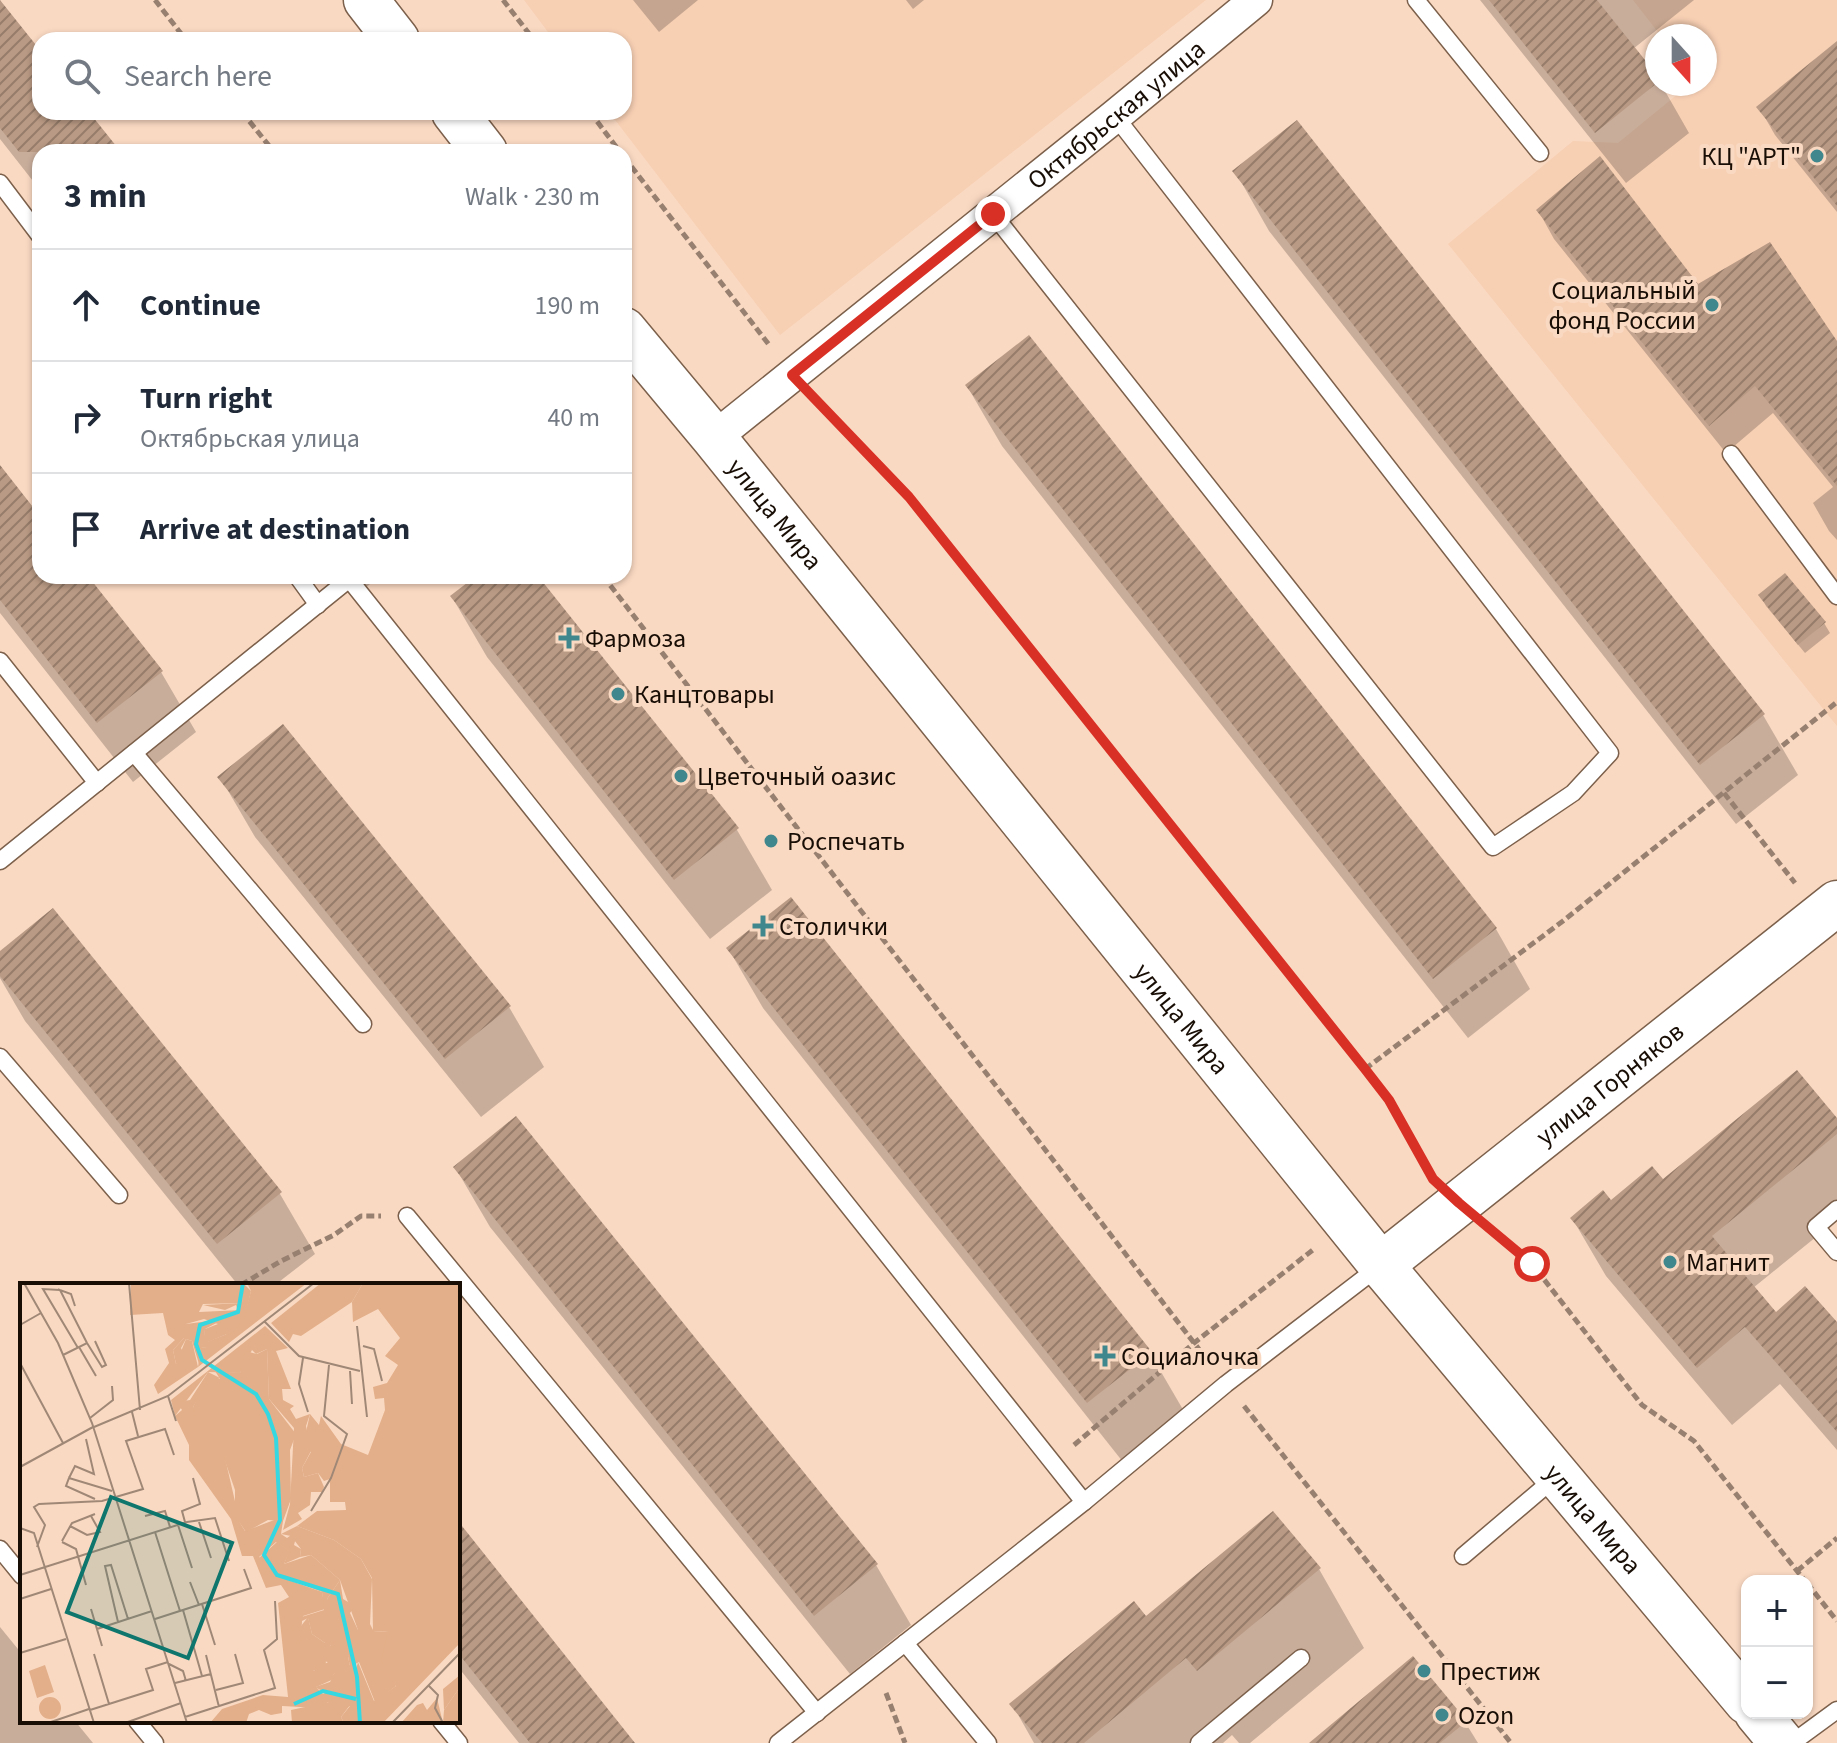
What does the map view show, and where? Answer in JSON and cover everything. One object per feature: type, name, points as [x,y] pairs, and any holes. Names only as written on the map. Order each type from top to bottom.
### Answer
[{"type":"main road","points":[[366,0],[391,32]]},
{"type":"main road","points":[[460,120],[479,144]]},
{"type":"main road","name":"улица Мира","points":[[632,350],[714,438],[1381,1265],[1741,1695]]},
{"type":"main road","name":"улица Горняков","points":[[1381,1265],[1459,1203],[1818,895]]},
{"type":"main road","points":[[1762,1719],[1782,1743]]},
{"type":"street","name":"Октябрьская улица","points":[[714,438],[1256,0]]},
{"type":"lane","points":[[1416,0],[1540,153]]},
{"type":"lane","points":[[993,214],[1493,847],[1573,793],[1610,753],[1115,116]]},
{"type":"lane","points":[[0,183],[32,225]]},
{"type":"lane","points":[[1731,454],[1837,596]]},
{"type":"lane","points":[[303,584],[318,605]]},
{"type":"lane","points":[[0,861],[344,584]]},
{"type":"lane","points":[[356,584],[1084,1502]]},
{"type":"lane","points":[[0,661],[97,783]]},
{"type":"lane","points":[[134,753],[363,1024]]},
{"type":"lane","points":[[0,1057],[119,1195]]},
{"type":"lane","points":[[1837,1209],[1816,1227],[1837,1252]]},
{"type":"lane","points":[[407,1216],[817,1713]]},
{"type":"lane","points":[[778,1743],[1084,1502],[1226,1384],[1381,1265]]},
{"type":"lane","points":[[1463,1556],[1558,1475]]},
{"type":"lane","points":[[0,1549],[20,1574]]},
{"type":"lane","points":[[905,1643],[988,1743]]},
{"type":"lane","points":[[1199,1743],[1301,1658]]},
{"type":"lane","points":[[1792,1743],[1837,1710]]},
{"type":"lane","points":[[139,1723],[155,1743]]},
{"type":"lane","points":[[443,1723],[459,1743]]},
{"type":"path","points":[[155,0],[180,32]]},
{"type":"path","points":[[503,0],[528,32]]},
{"type":"path","points":[[248,120],[268,144]]},
{"type":"path","points":[[596,120],[614,144]]},
{"type":"path","points":[[632,167],[792,375],[909,497],[1365,1069],[1389,1100],[1433,1179],[1532,1264],[1642,1405],[1694,1441],[1800,1575]]},
{"type":"path","points":[[609,584],[1226,1384],[1511,1743]]},
{"type":"path","points":[[1365,1069],[1563,921],[1837,702]]},
{"type":"path","points":[[1724,793],[1818,895]]},
{"type":"path","points":[[244,1283],[334,1235],[361,1216],[407,1216]]},
{"type":"path","points":[[1797,1571],[1837,1538]]},
{"type":"path","points":[[1813,1591],[1837,1621]]},
{"type":"path","points":[[876,1666],[905,1743]]},
{"type":"shaded area","points":[[524,0],[1206,0],[780,335],[615,120],[632,120],[632,32],[548,32]]},
{"type":"shaded area","points":[[1633,0],[1837,0],[1837,726],[1448,244],[1573,141],[1618,143],[1675,96],[1717,96],[1717,24],[1652,24]]},
{"type":"building","points":[[0,0],[32,40],[32,120],[95,120],[115,144],[32,144],[32,152],[19,152],[0,128]]},
{"type":"building","points":[[1489,0],[1597,0],[1645,60],[1645,93],[1595,133]]},
{"type":"building","name":"КЦ \"АРТ\"","points":[[1837,41],[1837,206],[1756,107]]},
{"type":"building","points":[[1297,120],[1765,714],[1700,765],[1232,171]]},
{"type":"building","name":"Социальный фонд России","points":[[1600,156],[1698,284],[1770,242],[1837,341],[1837,486],[1755,386],[1709,426],[1536,210]]},
{"type":"building","points":[[1029,335],[1497,928],[1433,979],[965,385]]},
{"type":"building","points":[[0,465],[32,506],[32,584],[94,584],[163,671],[97,723],[0,600]]},
{"type":"building","points":[[1785,573],[1826,622],[1798,645],[1758,595]]},
{"type":"building","points":[[466,584],[544,584],[739,828],[674,880],[450,596]]},
{"type":"building","points":[[283,724],[511,1006],[445,1059],[217,777]]},
{"type":"building","points":[[791,897],[1152,1352],[1087,1403],[726,948]]},
{"type":"building","points":[[53,908],[282,1192],[217,1244],[0,976],[0,951]]},
{"type":"building","points":[[1797,1070],[1837,1118],[1837,1134],[1712,1236],[1776,1312],[1805,1286],[1837,1322],[1837,1432],[1745,1327],[1697,1368],[1570,1218],[1603,1190],[1611,1200],[1652,1166],[1663,1179]]},
{"type":"building","points":[[516,1116],[878,1564],[814,1616],[453,1167]]},
{"type":"building","points":[[1273,1511],[1321,1568],[1197,1671],[1186,1658],[1084,1743],[1042,1743],[1009,1704],[1134,1601],[1146,1616]]},
{"type":"building","points":[[460,1524],[635,1743],[530,1743],[460,1656]]},
{"type":"building","points":[[1413,1656],[1467,1721],[1440,1743],[1309,1743]]},
{"type":"place","name":"КЦ \"АРТ\"","points":[[1817,156]]},
{"type":"place","name":"Социальный фонд России","points":[[1712,305]]},
{"type":"place","name":"Фармоза","points":[[569,638]]},
{"type":"place","name":"Канцтовары","points":[[618,694]]},
{"type":"place","name":"Цветочный оазис","points":[[681,776]]},
{"type":"place","name":"Роспечать","points":[[771,841]]},
{"type":"place","name":"Столички","points":[[763,926]]},
{"type":"place","name":"Магнит","points":[[1670,1262]]},
{"type":"place","name":"Социалочка","points":[[1105,1356]]},
{"type":"place","name":"Престиж","points":[[1424,1671]]},
{"type":"place","name":"Ozon","points":[[1442,1715]]},
{"type":"route","points":[[993,214],[792,375],[909,497],[1389,1100],[1433,1179],[1532,1264]]}]
